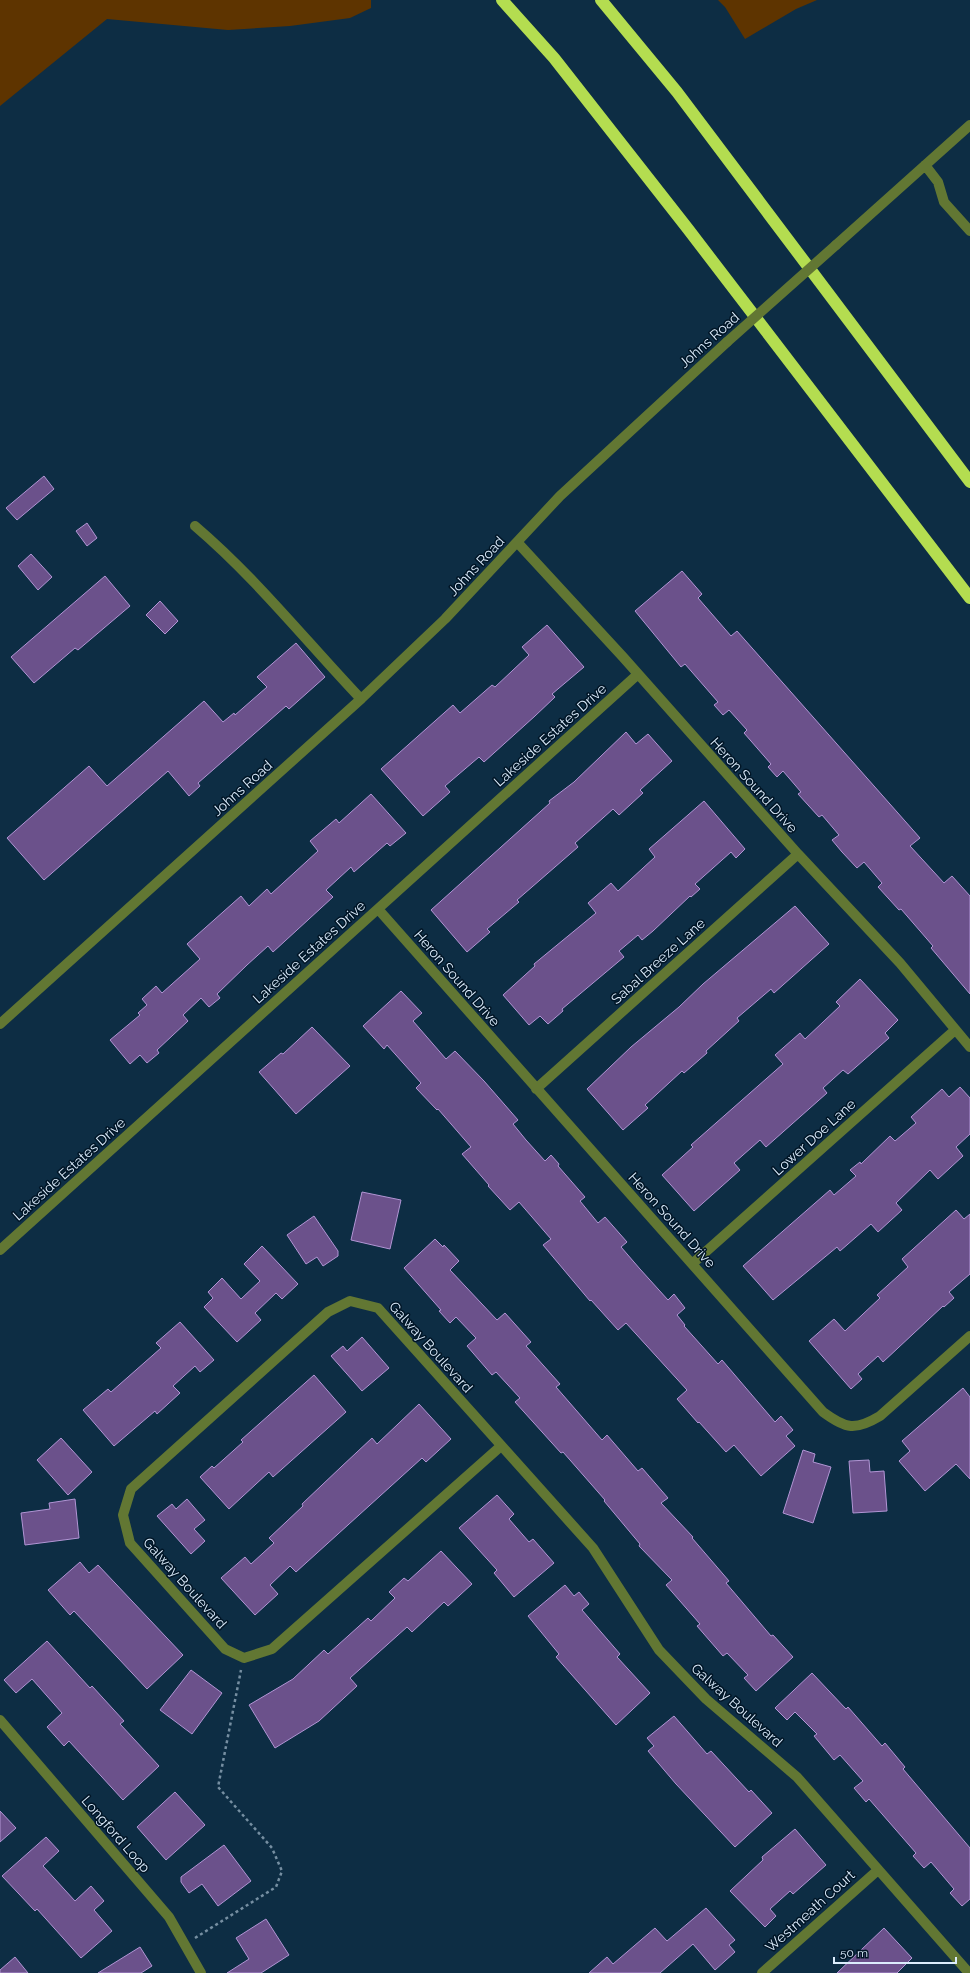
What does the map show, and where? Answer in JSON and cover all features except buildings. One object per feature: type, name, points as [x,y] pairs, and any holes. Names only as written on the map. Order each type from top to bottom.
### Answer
[{"type":"highway","points":[[502,0],[554,58],[970,598]]},
{"type":"highway","points":[[601,0],[677,92],[970,482]]},
{"type":"street","name":"Johns Road","points":[[0,1024],[361,699],[445,620],[560,496],[727,342],[970,125]]},
{"type":"street","points":[[925,165],[938,182],[944,202],[970,232]]},
{"type":"street","points":[[195,526],[258,585],[302,636],[361,699]]},
{"type":"street","name":"Heron Sound Drive","points":[[517,542],[798,854],[900,963],[970,1047]]},
{"type":"street","name":"Lakeside Estates Drive","points":[[0,1250],[637,675]]},
{"type":"street","name":"Sabal Breeze Lane","points":[[536,1089],[798,854]]},
{"type":"street","name":"Heron Sound Drive","points":[[378,909],[823,1412],[839,1424],[853,1426],[866,1425],[880,1416],[970,1336]]},
{"type":"street","name":"Lower Doe Lane","points":[[692,1264],[955,1030]]},
{"type":"street","name":"Galway Boulevard","points":[[244,1658],[225,1649],[130,1543],[123,1515],[131,1489],[328,1312],[350,1301],[378,1308],[593,1548],[659,1650],[706,1699],[797,1777],[969,1973]]},
{"type":"street","points":[[244,1658],[272,1649],[501,1446]]},
{"type":"street","name":"Longford Loop","points":[[0,1720],[169,1917],[186,1944],[201,1973]]},
{"type":"street","name":"Westmeath Court","points":[[762,1973],[878,1870]]},
{"type":"path","points":[[186,1944],[276,1887],[282,1872],[272,1848],[218,1787],[244,1658]]},
{"type":"shaded area","points":[[0,0],[371,0],[371,8],[350,18],[290,26],[228,30],[107,19],[0,106]]},
{"type":"shaded area","points":[[718,0],[817,0],[796,9],[745,39],[725,7]]}]
